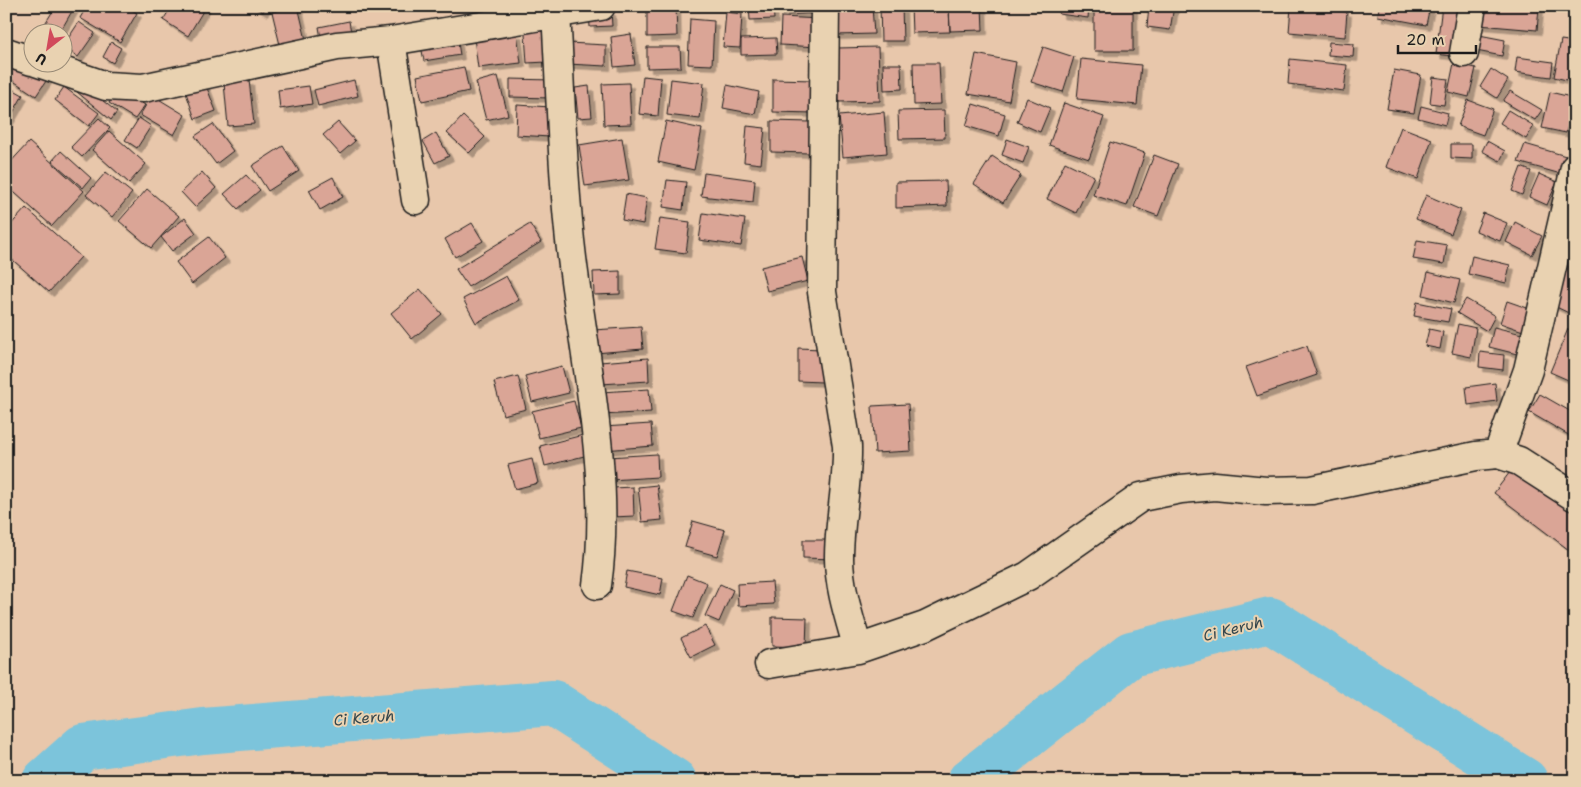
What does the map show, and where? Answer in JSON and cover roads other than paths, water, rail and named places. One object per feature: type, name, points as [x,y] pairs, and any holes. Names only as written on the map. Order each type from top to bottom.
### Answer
[{"type":"street","points":[[65,72],[106,86],[143,88],[337,46],[391,41],[550,11],[601,6]]},
{"type":"street","points":[[825,6],[822,292],[847,446],[848,470],[838,559],[845,601],[858,649]]},
{"type":"street","points":[[1464,54],[1472,6]]},
{"type":"street","points":[[550,11],[572,257],[583,329],[597,457],[600,520],[597,585]]},
{"type":"street","points":[[391,41],[416,200]]},
{"type":"street","points":[[6,52],[22,58]]},
{"type":"street","points":[[1498,454],[1528,370],[1568,226],[1575,168]]},
{"type":"street","points":[[769,664],[858,649],[925,626],[1028,576],[1141,497],[1181,489],[1215,486],[1266,491],[1312,490],[1476,456],[1498,454],[1519,461],[1575,497]]},
{"type":"waterway","name":"Ci Keruh","points":[[970,781],[1131,654],[1270,620],[1525,781]]},
{"type":"waterway","name":"Ci Keruh","points":[[45,781],[83,747],[203,731],[553,703],[674,781]]}]
